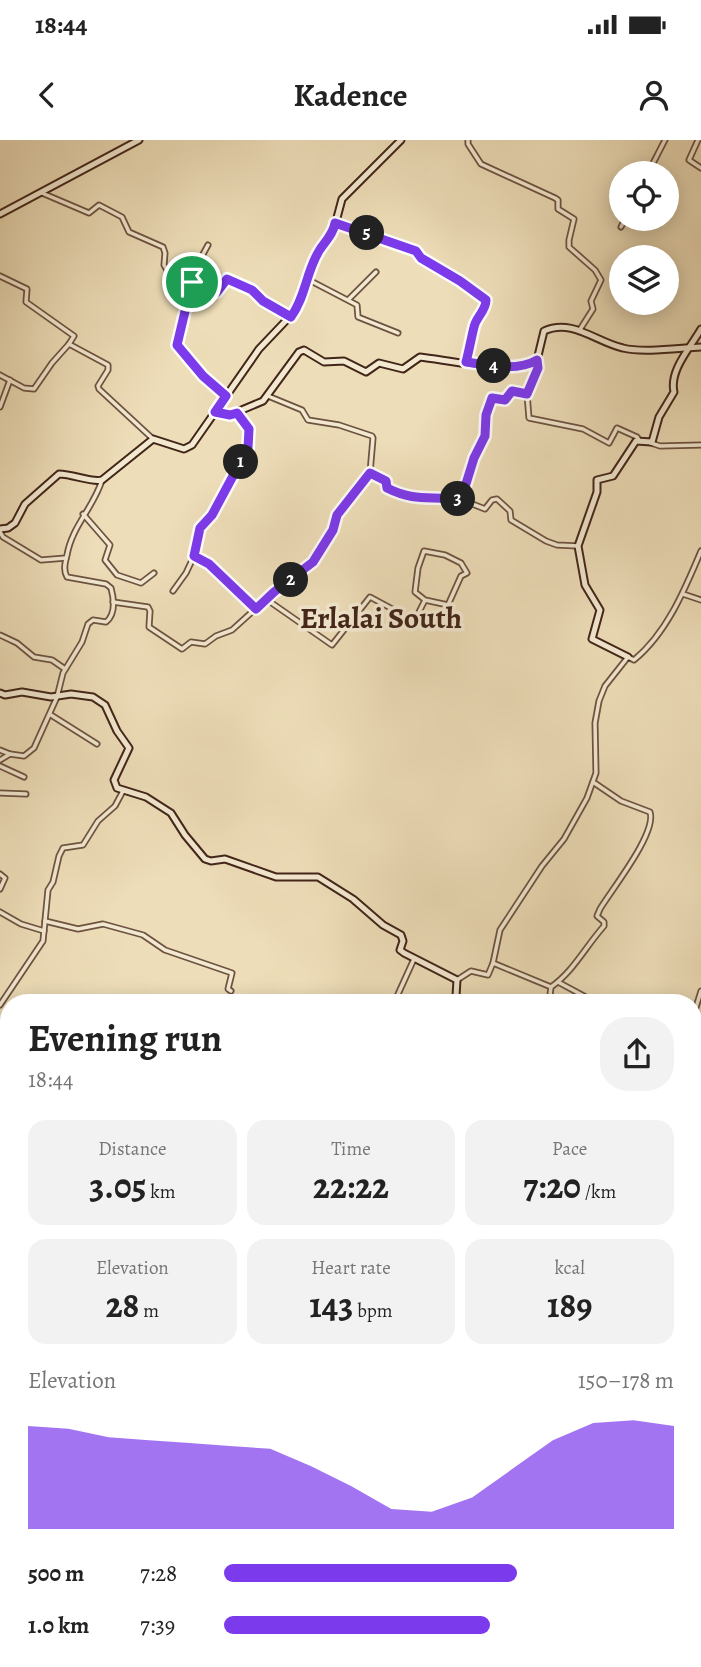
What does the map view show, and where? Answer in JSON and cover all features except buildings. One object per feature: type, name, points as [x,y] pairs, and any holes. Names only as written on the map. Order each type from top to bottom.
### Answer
[{"type":"street","points":[[0,214],[139,140]]},
{"type":"street","points":[[69,344],[108,365],[99,389],[153,439],[188,448],[259,349],[291,317],[304,296],[318,251],[331,235],[342,199],[401,140]]},
{"type":"street","points":[[468,140],[481,164],[555,198],[558,200],[558,209],[574,219],[569,247],[595,270],[601,280],[592,301],[593,309],[579,331]]},
{"type":"street","points":[[654,161],[664,140]]},
{"type":"street","points":[[698,140],[689,160],[701,168]]},
{"type":"street","points":[[40,192],[89,214],[99,205],[122,217],[129,232],[163,247],[167,270],[217,292],[227,279],[252,290],[263,301],[291,317]]},
{"type":"street","points":[[335,223],[416,251],[421,258],[486,300],[474,327],[466,362]]},
{"type":"street","points":[[208,245],[191,281],[177,345],[203,376],[226,396]]},
{"type":"street","points":[[349,299],[376,272]]},
{"type":"street","points":[[0,276],[27,289],[26,302],[74,336],[34,389],[24,388],[0,375]]},
{"type":"street","points":[[309,280],[359,306],[358,317],[398,333]]},
{"type":"street","points":[[701,347],[624,349],[579,331],[556,326],[544,331],[537,360],[538,368],[527,394],[529,418],[583,429],[609,443],[617,428],[639,440],[660,446],[701,445]]},
{"type":"street","points":[[651,443],[659,417],[674,392],[675,373],[701,328]]},
{"type":"street","points":[[215,412],[230,415],[257,405],[268,396],[299,352],[304,350],[324,362],[344,361],[366,372],[379,363],[403,369],[420,357],[501,366],[523,366],[537,360]]},
{"type":"street","points":[[0,407],[10,380]]},
{"type":"street","points":[[461,500],[474,458],[485,436],[486,415],[492,398],[505,400],[512,391],[527,394]]},
{"type":"street","points":[[113,602],[148,607],[149,627],[182,649],[191,642],[205,644],[232,630],[313,562],[333,530],[337,515],[370,473],[372,436],[339,425],[308,420],[302,410],[268,396]]},
{"type":"street","points":[[173,591],[194,556],[200,528],[212,515],[248,448],[249,429],[237,413]]},
{"type":"street","points":[[66,558],[41,560],[3,537],[0,531],[15,523],[25,503],[60,474],[74,474],[97,482],[153,439]]},
{"type":"street","points":[[639,440],[613,475],[597,480],[597,492],[578,546],[585,585],[600,610],[592,639],[634,660],[643,652],[683,594],[701,551]]},
{"type":"street","points":[[370,473],[386,481],[387,488],[412,498],[440,497],[461,500],[485,509],[492,500],[497,499],[510,511],[511,520],[546,541],[557,545],[578,546]]},
{"type":"street","points":[[0,750],[24,756],[30,753],[57,697],[60,679],[82,642],[90,622],[108,621],[113,611],[112,591],[106,584],[67,577],[64,571],[69,541],[99,491],[102,480]]},
{"type":"street","points":[[83,514],[110,545],[105,559],[117,575],[141,583],[154,573]]},
{"type":"street","points":[[424,551],[445,555],[461,563],[467,573],[461,576],[448,605],[425,600],[415,592],[418,568],[424,551]]},
{"type":"street","points":[[194,556],[209,564],[256,609]]},
{"type":"street","points":[[683,594],[701,600]]},
{"type":"street","points":[[266,599],[330,646],[335,645],[370,597],[411,619],[416,618],[425,600]]},
{"type":"street","points":[[0,635],[17,643],[34,657],[52,660],[65,669]]},
{"type":"street","points":[[457,981],[471,971],[488,975],[500,930],[542,866],[564,839],[596,773],[595,723],[599,701],[605,686],[628,657]]},
{"type":"street","points":[[0,693],[5,695],[22,692],[57,697],[71,694],[102,701],[129,748],[114,784],[122,791],[146,797],[171,813],[205,859],[225,859],[276,877],[318,877],[353,899],[383,925],[401,935],[403,941],[400,950],[457,981]]},
{"type":"street","points":[[50,714],[97,744]]},
{"type":"street","points":[[0,760],[10,754]]},
{"type":"street","points":[[0,766],[24,777]]},
{"type":"street","points":[[550,994],[551,987],[569,972],[604,926],[604,922],[597,916],[600,909],[642,846],[652,817],[650,812],[621,801],[593,782]]},
{"type":"street","points":[[7,994],[40,946],[48,890],[63,848],[83,845],[98,821],[115,806],[122,791]]},
{"type":"street","points":[[0,793],[26,794]]},
{"type":"street","points":[[0,874],[5,878],[0,889]]},
{"type":"street","points":[[0,912],[34,929],[44,931]]},
{"type":"street","points":[[45,921],[78,929],[103,924],[143,935],[165,950],[232,973],[227,985],[231,991]]},
{"type":"street","points":[[398,994],[414,959]]},
{"type":"street","points":[[493,963],[551,987]]},
{"type":"street","points":[[456,994],[457,981]]},
{"type":"street","points":[[558,982],[580,994]]},
{"type":"district","name":"Erlalai South","points":[[381,618]]},
{"type":"route","points":[[335,223],[416,251],[421,258],[486,300],[474,327],[466,362],[523,366],[537,360],[538,368],[527,394],[512,391],[505,400],[492,398],[489,403],[485,436],[474,458],[461,500],[440,497],[412,498],[387,488],[386,481],[370,473],[337,515],[333,530],[313,562],[256,609],[209,564],[194,556],[200,528],[212,515],[248,448],[249,429],[237,413],[230,415],[215,412],[226,396],[203,376],[177,345],[192,282],[217,292],[225,279],[244,285],[263,301],[291,317],[304,296],[318,251],[331,235],[335,223]]}]
